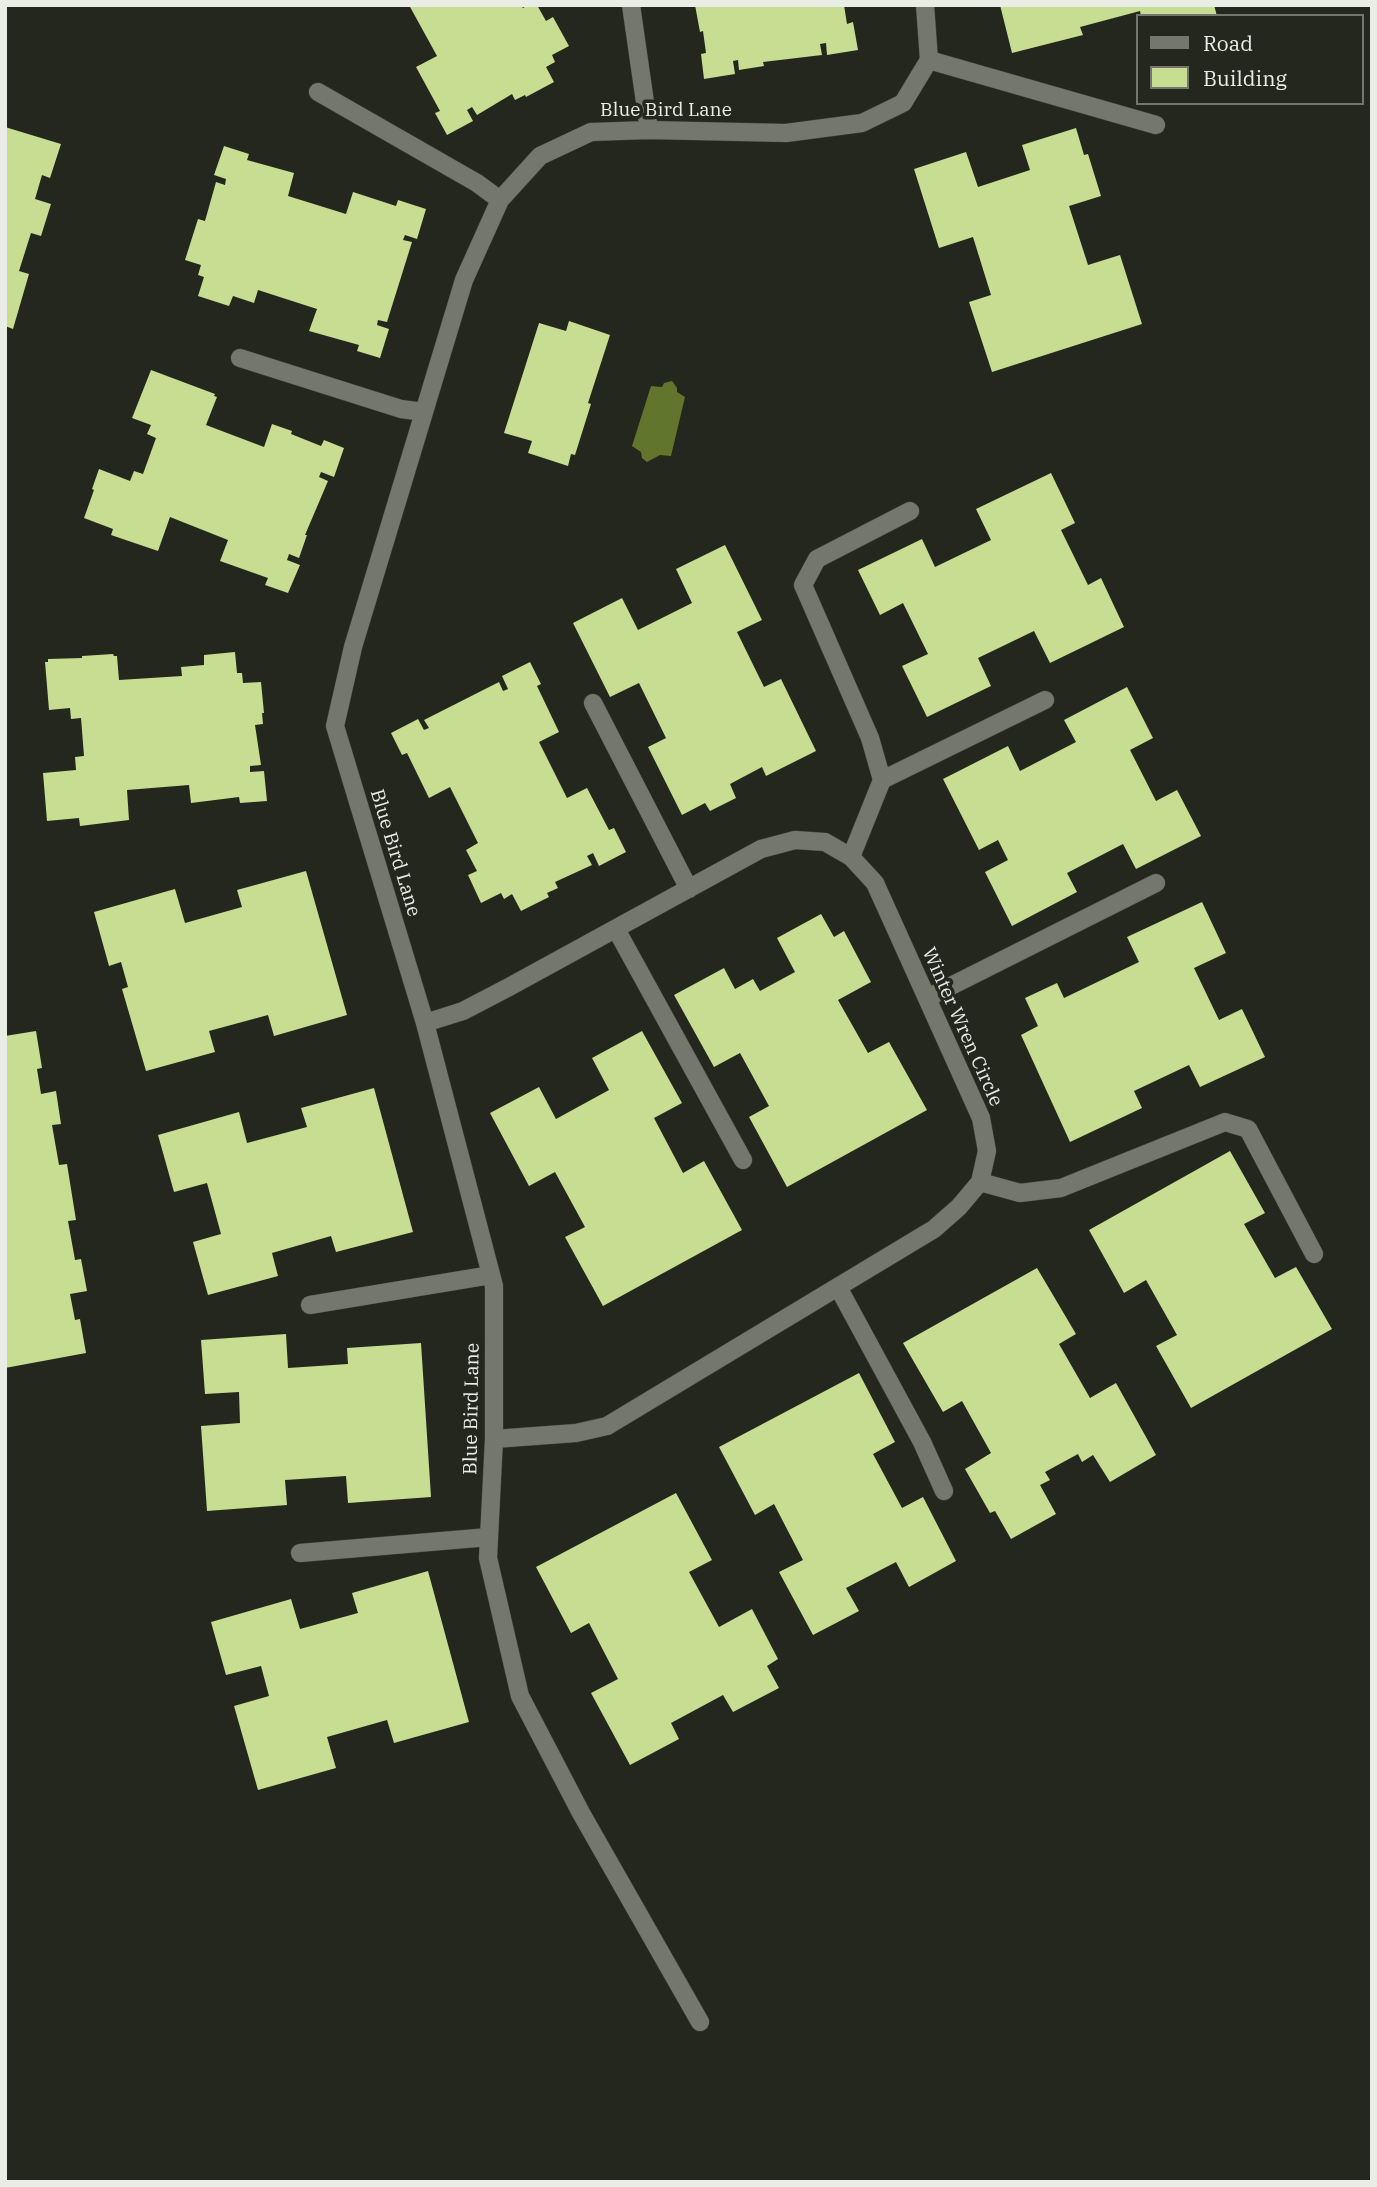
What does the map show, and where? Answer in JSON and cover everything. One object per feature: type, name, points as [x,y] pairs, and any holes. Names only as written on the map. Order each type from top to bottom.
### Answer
[{"type":"street","points":[[631,5],[649,130]]},
{"type":"street","points":[[925,5],[929,60],[1156,125]]},
{"type":"street","name":"Blue Bird Lane","points":[[701,2022],[580,1813],[520,1696],[488,1558],[494,1439],[494,1286],[425,1023],[335,726],[354,647],[464,279],[500,200],[540,156],[591,132],[649,130],[786,133],[862,123],[903,103],[929,60]]},
{"type":"street","points":[[318,92],[477,183],[500,200]]},
{"type":"street","points":[[240,359],[401,409],[424,412]]},
{"type":"street","points":[[851,857],[882,780],[870,738],[803,585],[817,559],[910,511]]},
{"type":"street","points":[[882,780],[1045,700]]},
{"type":"street","points":[[593,703],[689,889]]},
{"type":"street","name":"Winter Wren Circle","points":[[425,1023],[463,1011],[761,849],[796,841],[825,842],[851,857],[875,883],[981,1118],[987,1151],[980,1182]]},
{"type":"street","points":[[927,998],[1156,883]]},
{"type":"street","points":[[616,929],[743,1160]]},
{"type":"street","points":[[494,1439],[576,1433],[607,1426],[934,1228],[959,1207],[980,1182],[1020,1193],[1061,1188],[1225,1122],[1248,1129],[1314,1254]]},
{"type":"street","points":[[310,1306],[491,1275]]},
{"type":"street","points":[[838,1287],[922,1442],[944,1491]]},
{"type":"street","points":[[300,1553],[489,1537]]},
{"type":"shaded area","points":[[672,381],[677,392],[685,397],[671,456],[660,455],[647,462],[642,458],[641,452],[632,446],[651,386],[662,387],[664,383]]},
{"type":"building","points":[[409,5],[521,5],[523,8],[537,5],[546,21],[553,17],[569,46],[552,55],[555,62],[546,67],[554,82],[526,97],[525,95],[515,100],[512,94],[477,115],[472,107],[467,110],[473,121],[447,135],[435,113],[440,111],[416,67],[437,56]]},
{"type":"building","points":[[695,5],[844,5],[847,24],[853,22],[858,50],[827,55],[826,43],[820,44],[822,55],[763,62],[764,66],[739,70],[738,60],[733,61],[735,74],[704,79],[701,54],[706,53]]},
{"type":"building","points":[[1000,5],[1214,5],[1216,14],[1141,14],[1140,11],[1080,27],[1083,35],[1012,53]]},
{"type":"building","points":[[5,127],[61,144],[50,178],[42,175],[35,199],[51,204],[41,236],[31,233],[19,271],[29,274],[13,329],[5,326]]},
{"type":"building","points":[[1076,128],[1084,155],[1088,154],[1101,196],[1069,206],[1088,265],[1120,255],[1142,324],[992,372],[969,302],[991,295],[973,237],[939,248],[914,169],[966,152],[978,187],[1030,170],[1022,145]]},
{"type":"building","points":[[224,146],[249,154],[247,160],[294,173],[288,196],[346,214],[353,192],[396,206],[398,200],[426,209],[417,239],[405,235],[403,240],[412,242],[387,322],[378,320],[377,325],[389,329],[380,358],[357,351],[359,345],[309,331],[317,309],[258,290],[254,303],[233,296],[229,306],[198,296],[204,277],[198,275],[201,265],[185,260],[198,219],[205,221],[216,182],[225,185],[226,179],[214,175]]},
{"type":"building","points":[[569,321],[610,335],[575,455],[571,454],[568,466],[528,453],[532,441],[504,433],[539,323],[566,331]]},
{"type":"building","points":[[151,370],[215,394],[217,397],[206,425],[264,447],[272,424],[321,446],[324,440],[344,448],[334,477],[321,472],[319,477],[328,481],[305,535],[299,558],[289,554],[287,560],[300,565],[288,593],[265,585],[268,578],[220,561],[228,540],[170,517],[158,551],[111,535],[113,529],[84,518],[99,469],[130,481],[134,471],[143,474],[156,438],[147,434],[151,425],[132,418]]},
{"type":"building","points":[[1051,473],[1075,523],[1061,530],[1088,585],[1101,578],[1124,627],[1050,663],[1034,631],[978,658],[991,686],[927,717],[902,666],[928,654],[903,603],[880,615],[858,570],[922,539],[935,567],[991,540],[976,509]]},
{"type":"building","points":[[725,545],[762,620],[737,632],[764,687],[781,679],[816,751],[766,776],[762,767],[730,784],[736,798],[710,811],[705,803],[682,815],[648,747],[666,738],[639,683],[610,697],[573,623],[622,598],[638,630],[692,603],[676,569]]},
{"type":"building","points":[[235,652],[237,673],[242,673],[243,683],[261,682],[263,724],[255,725],[261,765],[250,766],[250,772],[264,771],[267,801],[240,803],[239,797],[191,803],[189,785],[127,790],[129,820],[80,826],[79,818],[47,821],[43,773],[76,770],[75,757],[84,756],[81,718],[71,719],[70,708],[49,710],[45,662],[48,662],[48,659],[113,654],[117,656],[119,680],[182,676],[181,667],[204,665],[204,655]]},
{"type":"building","points":[[530,662],[541,684],[537,686],[559,732],[539,742],[567,798],[587,788],[609,830],[614,828],[626,852],[599,866],[593,853],[587,856],[592,865],[555,882],[558,888],[547,893],[549,897],[521,911],[512,894],[504,899],[501,893],[481,903],[468,875],[477,871],[466,850],[478,843],[450,787],[429,798],[407,753],[402,755],[391,733],[418,719],[424,730],[429,728],[424,720],[499,682],[503,691],[508,689],[502,676]]},
{"type":"building","points":[[1127,687],[1153,738],[1130,750],[1156,801],[1177,790],[1201,836],[1136,869],[1123,844],[1067,873],[1077,892],[1012,926],[985,872],[1008,860],[998,840],[979,850],[943,779],[1008,746],[1020,771],[1076,742],[1064,720]]},
{"type":"building","points":[[306,871],[347,1015],[274,1036],[268,1015],[209,1031],[215,1052],[146,1071],[122,989],[128,987],[121,962],[109,966],[94,912],[175,889],[185,923],[242,907],[237,890]]},
{"type":"building","points":[[1202,902],[1226,953],[1194,968],[1219,1020],[1242,1009],[1265,1057],[1200,1087],[1189,1065],[1134,1091],[1142,1108],[1070,1142],[1021,1035],[1038,1026],[1025,998],[1057,983],[1064,998],[1139,962],[1127,937]]},
{"type":"building","points":[[821,914],[834,937],[844,931],[871,982],[838,1000],[868,1053],[889,1042],[927,1110],[787,1187],[749,1117],[769,1106],[740,1053],[714,1067],[674,995],[724,968],[735,989],[753,979],[760,991],[795,972],[777,938]]},
{"type":"building","points":[[36,1031],[42,1068],[37,1069],[41,1094],[56,1091],[61,1124],[52,1125],[59,1165],[67,1164],[76,1220],[68,1221],[75,1260],[81,1259],[87,1291],[70,1294],[75,1320],[80,1319],[86,1353],[5,1368],[5,1036]]},
{"type":"building","points":[[642,1031],[682,1103],[654,1118],[683,1173],[704,1161],[742,1230],[603,1306],[565,1237],[585,1227],[555,1172],[529,1186],[490,1113],[539,1087],[556,1119],[609,1090],[592,1058]]},
{"type":"building","points":[[374,1088],[413,1232],[336,1252],[331,1236],[272,1253],[278,1276],[208,1295],[193,1242],[221,1234],[207,1183],[174,1192],[158,1135],[239,1112],[247,1143],[307,1127],[301,1108]]},
{"type":"building","points":[[1230,1151],[1265,1213],[1244,1224],[1275,1278],[1296,1267],[1332,1329],[1191,1408],[1156,1346],[1177,1335],[1146,1280],[1124,1293],[1089,1230]]},
{"type":"building","points":[[1037,1268],[1076,1334],[1059,1344],[1090,1398],[1116,1383],[1156,1455],[1110,1482],[1093,1455],[1082,1462],[1078,1454],[1045,1472],[1050,1480],[1040,1485],[1056,1514],[1011,1539],[995,1511],[990,1513],[965,1469],[991,1453],[962,1401],[943,1412],[903,1343]]},
{"type":"building","points":[[286,1334],[288,1368],[348,1364],[347,1348],[421,1343],[431,1497],[348,1503],[346,1476],[285,1480],[287,1505],[207,1511],[201,1426],[240,1423],[239,1392],[205,1394],[201,1340]]},
{"type":"building","points":[[859,1373],[895,1442],[873,1454],[902,1508],[923,1497],[956,1561],[909,1587],[896,1562],[846,1588],[859,1611],[813,1635],[779,1572],[803,1560],[774,1504],[755,1515],[719,1447]]},
{"type":"building","points":[[676,1493],[712,1560],[689,1572],[719,1627],[752,1609],[778,1659],[767,1666],[779,1688],[733,1712],[723,1695],[671,1723],[679,1739],[630,1765],[591,1693],[618,1679],[589,1623],[571,1633],[536,1567]]},
{"type":"building","points":[[428,1571],[469,1722],[394,1743],[387,1720],[327,1737],[336,1768],[258,1790],[234,1706],[269,1696],[261,1666],[226,1675],[211,1622],[291,1599],[300,1629],[358,1613],[352,1593]]}]
